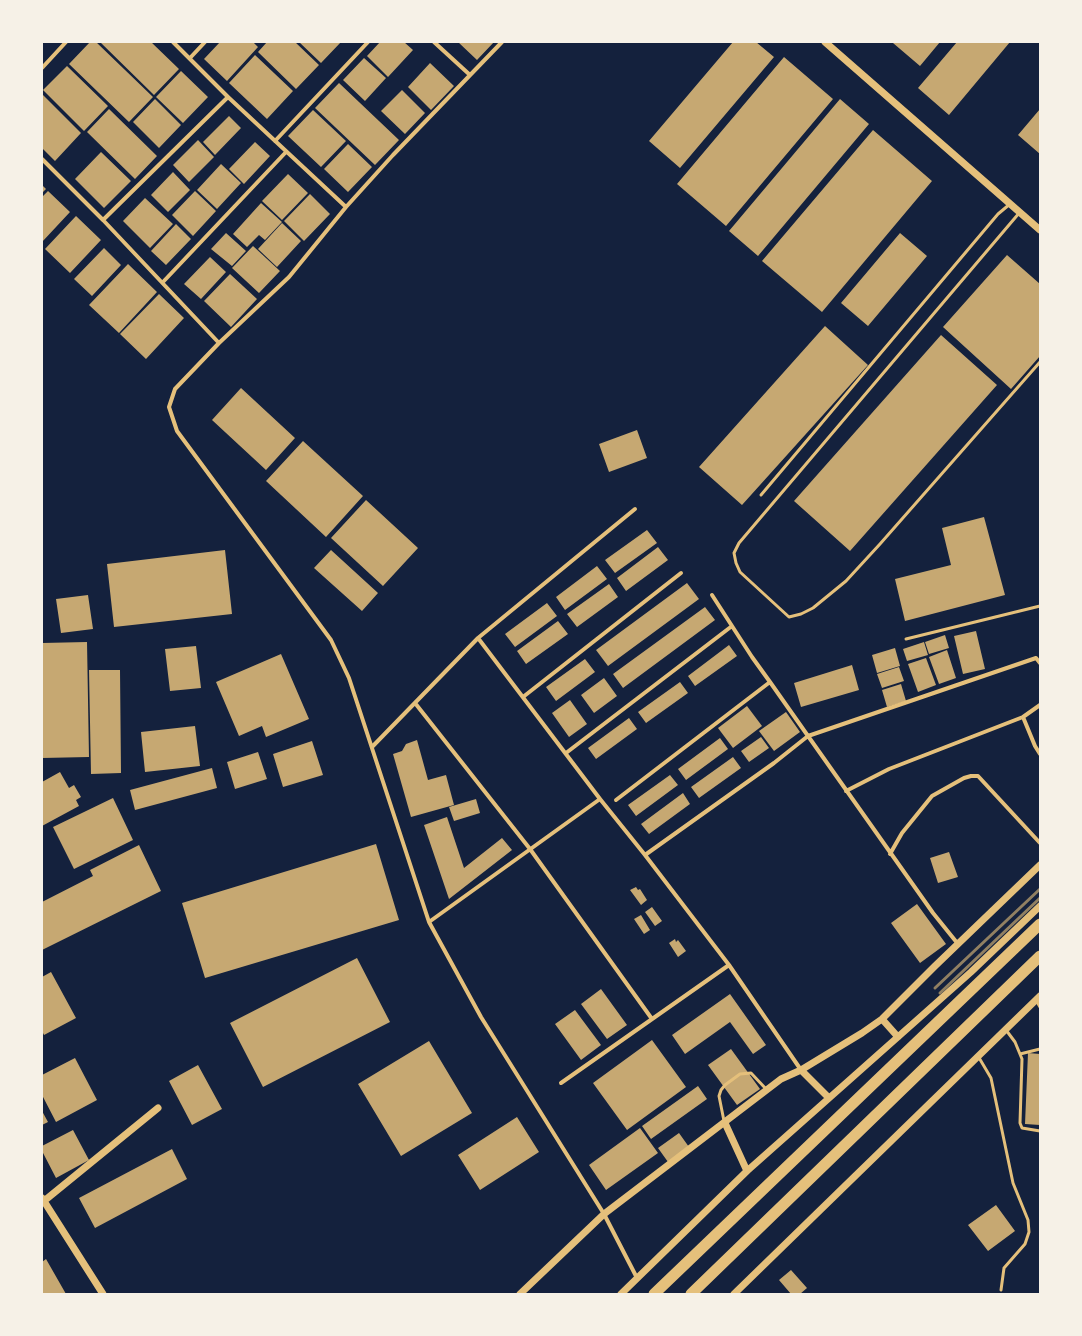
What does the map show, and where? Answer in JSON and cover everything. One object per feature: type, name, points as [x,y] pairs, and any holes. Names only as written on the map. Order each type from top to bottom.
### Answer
[{"type":"highway","points":[[654,1294],[1040,924]]},
{"type":"highway","points":[[691,1294],[1040,956]]},
{"type":"street","points":[[42,68],[66,42]]},
{"type":"street","points":[[174,42],[286,152],[346,207]]},
{"type":"street","points":[[190,58],[205,42]]},
{"type":"street","points":[[275,141],[368,42]]},
{"type":"street","points":[[434,42],[470,75]]},
{"type":"street","points":[[502,42],[393,155],[346,207],[289,277],[219,342],[175,389],[169,407],[177,431],[331,640],[349,678],[429,922],[481,1017],[604,1214],[637,1278]]},
{"type":"street","points":[[825,42],[1040,230]]},
{"type":"street","points":[[103,220],[228,96]]},
{"type":"street","points":[[163,282],[286,152]]},
{"type":"street","points":[[42,159],[163,282],[219,342]]},
{"type":"street","points":[[372,747],[478,638],[635,509]]},
{"type":"street","points":[[523,698],[681,573]]},
{"type":"street","points":[[712,595],[770,682],[890,854],[933,914],[958,944]]},
{"type":"street","points":[[566,753],[732,626]]},
{"type":"street","points":[[478,638],[729,966],[801,1070],[829,1098]]},
{"type":"street","points":[[645,855],[774,763],[808,736],[1036,658],[1040,663]]},
{"type":"street","points":[[616,800],[770,682]]},
{"type":"street","points":[[415,703],[530,849],[652,1019]]},
{"type":"street","points":[[846,791],[889,769],[1023,717],[1040,705]]},
{"type":"street","points":[[1023,717],[1035,746],[1040,754]]},
{"type":"street","points":[[890,854],[902,833],[932,796],[964,778],[972,776],[978,776],[1040,843]]},
{"type":"street","points":[[429,922],[600,798]]},
{"type":"street","points":[[520,1294],[604,1214],[781,1079],[801,1070],[882,1019],[1040,865]]},
{"type":"street","points":[[621,1294],[747,1171],[971,972],[1040,906]]},
{"type":"street","points":[[561,1083],[729,966]]},
{"type":"street","points":[[734,1294],[1006,1029],[1039,1001]]},
{"type":"street","points":[[882,1019],[898,1037]]},
{"type":"street","points":[[103,1294],[43,1200],[158,1108]]},
{"type":"street","points":[[725,1123],[747,1171]]},
{"type":"lane","points":[[761,495],[998,214],[1010,204]]},
{"type":"lane","points":[[1020,212],[739,543],[734,553],[740,572],[789,617],[813,608],[846,581],[1040,362]]},
{"type":"lane","points":[[906,639],[1040,606]]},
{"type":"lane","points":[[1006,1029],[1015,1042],[1022,1059],[1020,1122],[1022,1128],[1040,1131]]},
{"type":"lane","points":[[1020,1054],[1040,1049]]},
{"type":"lane","points":[[978,1056],[991,1078],[1013,1183],[1028,1220],[1029,1232],[1025,1244],[1004,1268],[1001,1290]]},
{"type":"lane","points":[[725,1123],[719,1096],[720,1090],[725,1085],[740,1074],[751,1073],[767,1090]]},
{"type":"building","points":[[90,42],[96,42],[153,97],[129,122],[69,64]]},
{"type":"building","points":[[100,42],[151,42],[179,69],[154,95]]},
{"type":"building","points":[[220,42],[253,42],[258,47],[227,81],[204,59]]},
{"type":"building","points":[[267,42],[295,42],[319,65],[296,89],[258,52]]},
{"type":"building","points":[[299,42],[341,42],[321,63]]},
{"type":"building","points":[[380,42],[404,42],[413,50],[388,77],[367,56]]},
{"type":"building","points":[[458,42],[494,42],[477,60]]},
{"type":"building","points":[[733,42],[756,42],[774,57],[680,168],[649,141]]},
{"type":"building","points":[[940,42],[920,66],[893,43]]},
{"type":"building","points":[[957,42],[1010,42],[949,115],[918,88]]},
{"type":"building","points":[[255,55],[293,91],[267,119],[229,83]]},
{"type":"building","points":[[784,57],[833,99],[726,226],[677,184]]},
{"type":"building","points":[[364,58],[386,78],[365,101],[343,80]]},
{"type":"building","points":[[430,63],[454,86],[431,110],[408,87]]},
{"type":"building","points":[[67,66],[108,106],[84,131],[43,90]]},
{"type":"building","points":[[181,71],[208,97],[183,123],[156,97]]},
{"type":"building","points":[[339,83],[399,140],[375,165],[315,108]]},
{"type":"building","points":[[402,90],[425,113],[405,134],[381,111]]},
{"type":"building","points":[[42,94],[81,133],[55,161],[42,148]]},
{"type":"building","points":[[155,99],[181,125],[159,148],[133,122]]},
{"type":"building","points":[[840,99],[869,124],[758,256],[729,231]]},
{"type":"building","points":[[109,109],[157,156],[135,179],[87,132]]},
{"type":"building","points":[[1040,109],[1040,154],[1018,135]]},
{"type":"building","points":[[313,110],[346,141],[321,167],[288,136]]},
{"type":"building","points":[[229,116],[241,128],[215,155],[203,142]]},
{"type":"building","points":[[873,130],[932,181],[822,312],[762,261]]},
{"type":"building","points":[[198,140],[214,157],[189,182],[173,165]]},
{"type":"building","points":[[255,142],[270,156],[244,184],[229,169]]},
{"type":"building","points":[[348,144],[372,167],[348,192],[324,169]]},
{"type":"building","points":[[101,152],[131,181],[104,208],[75,179]]},
{"type":"building","points":[[221,164],[241,183],[217,209],[197,190]]},
{"type":"building","points":[[173,172],[190,190],[168,212],[151,195]]},
{"type":"building","points":[[288,174],[308,193],[282,220],[262,201]]},
{"type":"building","points":[[42,185],[46,189],[42,193]]},
{"type":"building","points":[[48,191],[70,212],[42,242],[42,197]]},
{"type":"building","points":[[195,191],[216,211],[193,236],[172,215]]},
{"type":"building","points":[[310,194],[330,214],[304,241],[284,221]]},
{"type":"building","points":[[145,198],[173,224],[150,248],[123,221]]},
{"type":"building","points":[[261,203],[282,222],[265,240],[259,235],[247,247],[233,234]]},
{"type":"building","points":[[76,216],[101,240],[70,273],[45,249]]},
{"type":"building","points":[[282,223],[301,241],[277,267],[258,249]]},
{"type":"building","points":[[176,224],[191,239],[166,265],[151,251]]},
{"type":"building","points":[[226,233],[246,251],[232,266],[211,249]]},
{"type":"building","points":[[900,233],[927,256],[868,326],[841,303]]},
{"type":"building","points":[[253,246],[280,271],[259,293],[232,268]]},
{"type":"building","points":[[104,248],[121,265],[92,296],[74,279]]},
{"type":"building","points":[[1007,255],[1040,284],[1040,356],[1011,389],[943,327]]},
{"type":"building","points":[[210,257],[226,272],[201,299],[184,284]]},
{"type":"building","points":[[128,264],[157,292],[119,333],[89,305]]},
{"type":"building","points":[[230,274],[257,299],[231,327],[204,301]]},
{"type":"building","points":[[159,294],[184,318],[146,359],[120,334]]},
{"type":"building","points":[[825,326],[868,365],[742,505],[699,467]]},
{"type":"building","points":[[941,335],[997,385],[850,551],[794,501]]},
{"type":"building","points":[[241,388],[295,438],[266,470],[212,420]]},
{"type":"building","points":[[637,430],[647,458],[609,472],[599,444]]},
{"type":"building","points":[[303,441],[363,496],[326,537],[266,481]]},
{"type":"building","points":[[366,500],[418,548],[383,586],[331,538]]},
{"type":"building","points":[[984,517],[1005,595],[905,621],[895,579],[951,565],[942,528]]},
{"type":"building","points":[[647,530],[657,543],[615,573],[605,560]]},
{"type":"building","points":[[658,547],[668,560],[626,591],[617,578]]},
{"type":"building","points":[[225,550],[232,614],[114,627],[107,564]]},
{"type":"building","points":[[331,550],[378,593],[362,611],[314,568]]},
{"type":"building","points":[[597,566],[607,579],[565,610],[556,597]]},
{"type":"building","points":[[687,583],[699,599],[608,666],[596,650]]},
{"type":"building","points":[[609,584],[618,597],[577,627],[567,614]]},
{"type":"building","points":[[88,595],[93,629],[61,633],[56,599]]},
{"type":"building","points":[[547,603],[557,616],[515,647],[505,634]]},
{"type":"building","points":[[705,607],[715,620],[623,688],[613,674]]},
{"type":"building","points":[[558,621],[568,634],[526,664],[517,651]]},
{"type":"building","points":[[976,631],[985,669],[963,674],[954,636]]},
{"type":"building","points":[[945,635],[949,648],[929,654],[925,642]]},
{"type":"building","points":[[87,642],[89,757],[42,758],[42,643]]},
{"type":"building","points":[[924,642],[928,655],[907,661],[903,649]]},
{"type":"building","points":[[729,645],[737,656],[695,686],[688,676]]},
{"type":"building","points":[[196,646],[201,688],[170,691],[165,649]]},
{"type":"building","points":[[895,648],[900,666],[877,673],[872,655]]},
{"type":"building","points":[[947,650],[956,678],[939,684],[929,657]]},
{"type":"building","points":[[281,654],[309,719],[266,737],[262,726],[239,736],[216,682]]},
{"type":"building","points":[[926,658],[936,685],[918,692],[908,664]]},
{"type":"building","points":[[585,659],[595,672],[556,701],[546,687]]},
{"type":"building","points":[[852,665],[859,690],[801,707],[794,683]]},
{"type":"building","points":[[899,667],[904,681],[882,688],[877,674]]},
{"type":"building","points":[[89,670],[120,670],[121,773],[91,774]]},
{"type":"building","points":[[604,678],[617,696],[594,713],[581,695]]},
{"type":"building","points":[[680,682],[688,693],[646,723],[638,712]]},
{"type":"building","points":[[901,684],[906,701],[887,707],[882,690]]},
{"type":"building","points":[[570,700],[587,724],[569,737],[552,713]]},
{"type":"building","points":[[747,706],[762,726],[733,748],[718,728]]},
{"type":"building","points":[[786,712],[800,732],[774,751],[759,731]]},
{"type":"building","points":[[629,718],[637,729],[596,759],[588,748]]},
{"type":"building","points":[[195,726],[200,766],[145,772],[141,732]]},
{"type":"building","points":[[761,737],[769,748],[749,762],[741,751]]},
{"type":"building","points":[[720,738],[728,749],[686,780],[678,769]]},
{"type":"building","points":[[417,740],[428,780],[446,775],[454,805],[411,817],[393,754],[402,751],[406,744]]},
{"type":"building","points":[[312,741],[323,775],[283,787],[273,754]]},
{"type":"building","points":[[258,752],[267,779],[235,789],[227,762]]},
{"type":"building","points":[[733,757],[741,768],[699,798],[691,787]]},
{"type":"building","points":[[212,768],[217,788],[135,810],[130,790]]},
{"type":"building","points":[[60,772],[69,788],[74,785],[81,797],[76,800],[79,806],[42,826],[42,782]]},
{"type":"building","points":[[670,775],[678,785],[636,816],[628,805]]},
{"type":"building","points":[[683,793],[690,804],[649,834],[641,824]]},
{"type":"building","points":[[113,798],[133,840],[74,869],[53,827]]},
{"type":"building","points":[[476,799],[480,813],[454,821],[449,807]]},
{"type":"building","points":[[447,817],[464,868],[502,838],[512,850],[449,899],[424,825]]},
{"type":"building","points":[[376,844],[399,920],[205,978],[182,903]]},
{"type":"building","points":[[139,845],[161,891],[42,950],[42,902],[93,876],[90,870]]},
{"type":"building","points":[[949,852],[958,877],[938,883],[930,858]]},
{"type":"building","points":[[636,887],[638,890],[640,889],[647,900],[641,905],[630,890]]},
{"type":"building","points":[[917,904],[946,944],[920,963],[891,923]]},
{"type":"building","points":[[652,907],[662,921],[655,926],[645,912]]},
{"type":"building","points":[[641,915],[650,930],[644,934],[634,919]]},
{"type":"building","points":[[675,939],[676,942],[678,940],[686,951],[678,957],[669,943]]},
{"type":"building","points":[[357,958],[390,1022],[263,1087],[230,1023]]},
{"type":"building","points":[[51,972],[76,1018],[44,1035],[42,1031],[42,977]]},
{"type":"building","points":[[601,989],[627,1025],[607,1039],[581,1004]]},
{"type":"building","points":[[730,994],[766,1045],[753,1054],[730,1022],[685,1054],[672,1035]]},
{"type":"building","points":[[575,1010],[601,1045],[581,1060],[555,1024]]},
{"type":"building","points":[[652,1040],[686,1087],[627,1130],[593,1083]]},
{"type":"building","points":[[429,1041],[472,1113],[401,1156],[358,1084]]},
{"type":"building","points":[[731,1049],[760,1089],[737,1105],[708,1065]]},
{"type":"building","points":[[1028,1053],[1040,1054],[1040,1125],[1025,1124]]},
{"type":"building","points":[[75,1058],[97,1100],[56,1122],[42,1095],[42,1075]]},
{"type":"building","points":[[198,1065],[222,1109],[192,1125],[169,1081]]},
{"type":"building","points":[[698,1086],[707,1099],[651,1139],[642,1126]]},
{"type":"building","points":[[42,1111],[48,1122],[42,1125]]},
{"type":"building","points":[[517,1117],[539,1152],[480,1190],[458,1155]]},
{"type":"building","points":[[640,1128],[658,1153],[606,1190],[589,1165]]},
{"type":"building","points":[[73,1130],[89,1160],[56,1178],[42,1151],[42,1146]]},
{"type":"building","points":[[679,1133],[689,1147],[668,1162],[658,1148]]},
{"type":"building","points":[[172,1149],[187,1179],[95,1228],[79,1198]]},
{"type":"building","points":[[996,1205],[1015,1231],[988,1251],[968,1225]]},
{"type":"building","points":[[46,1259],[66,1294],[42,1294],[42,1262]]},
{"type":"building","points":[[791,1270],[807,1288],[800,1294],[791,1294],[779,1280]]},
{"type":"railway","points":[[935,988],[1040,889]]},
{"type":"railway","points":[[940,993],[1040,898]]}]
